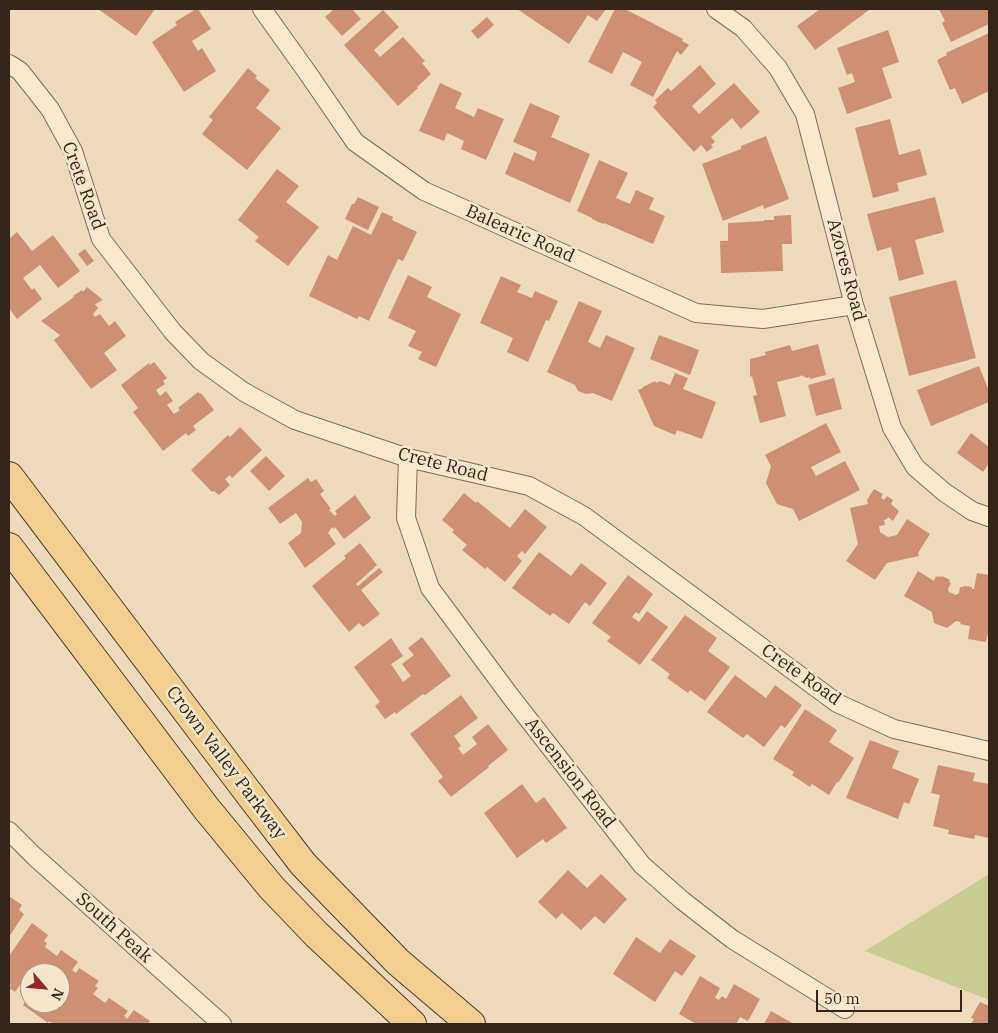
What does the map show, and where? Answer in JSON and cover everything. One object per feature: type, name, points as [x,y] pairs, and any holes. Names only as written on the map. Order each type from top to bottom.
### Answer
[{"type":"main road","name":"Crown Valley Parkway","points":[[9,476],[303,864],[398,962],[471,1024]]},
{"type":"main road","points":[[9,547],[206,808],[271,887],[316,934],[412,1024]]},
{"type":"street","name":"Balearic Road","points":[[262,9],[355,142],[424,191],[696,313],[763,319],[854,305]]},
{"type":"street","name":"Azores Road","points":[[716,9],[743,28],[778,68],[805,114],[854,305],[892,428],[915,467],[944,492],[972,511],[989,516]]},
{"type":"street","name":"Crete Road","points":[[9,64],[20,72],[50,109],[73,151],[101,239],[173,332],[201,361],[244,392],[295,420],[408,458],[529,486],[584,516],[837,703],[894,729],[989,751]]},
{"type":"street","name":"Ascension Road","points":[[408,458],[406,518],[430,588],[511,697],[642,865],[683,901],[732,939],[845,1009]]},
{"type":"street","name":"South Peak","points":[[9,830],[34,856],[222,1024]]},
{"type":"green space","points":[[989,874],[989,1000],[865,951]]},
{"type":"building","points":[[98,9],[155,9],[136,36]]},
{"type":"building","points":[[198,9],[211,29],[192,41],[198,51],[202,48],[216,71],[184,92],[152,42],[177,25],[175,22]]},
{"type":"building","points":[[334,9],[352,9],[361,19],[342,36],[325,17]]},
{"type":"building","points":[[517,9],[606,9],[597,21],[588,15],[569,44]]},
{"type":"building","points":[[615,9],[625,9],[683,39],[682,41],[689,45],[681,55],[677,51],[653,97],[630,85],[642,62],[623,52],[612,74],[588,62]]},
{"type":"building","points":[[820,9],[869,10],[815,50],[797,26]]},
{"type":"building","points":[[939,9],[989,9],[989,24],[951,42],[942,23],[945,21]]},
{"type":"building","points":[[383,10],[399,27],[374,50],[380,57],[403,37],[425,61],[422,63],[431,74],[398,106],[344,45]]},
{"type":"building","points":[[487,17],[494,25],[478,39],[471,31]]},
{"type":"building","points":[[888,30],[899,62],[882,68],[892,98],[847,114],[838,88],[855,82],[852,73],[847,75],[837,48]]},
{"type":"building","points":[[989,33],[989,91],[962,104],[955,88],[950,90],[937,60],[947,55],[946,53]]},
{"type":"building","points":[[700,65],[716,84],[692,106],[699,114],[734,83],[760,112],[741,129],[732,118],[711,137],[715,142],[711,145],[713,147],[707,152],[701,145],[694,152],[653,107],[657,103],[655,100],[668,88],[671,91]]},
{"type":"building","points":[[248,68],[257,76],[255,78],[270,90],[256,108],[281,128],[247,170],[202,134],[213,120],[209,117]]},
{"type":"building","points":[[440,83],[462,93],[455,108],[474,117],[478,108],[504,119],[486,160],[461,149],[464,141],[447,133],[444,141],[419,131]]},
{"type":"building","points":[[530,103],[560,116],[551,137],[590,154],[570,203],[505,174],[514,152],[534,161],[537,152],[513,142]]},
{"type":"building","points":[[890,119],[899,155],[920,149],[927,175],[897,183],[899,191],[873,198],[855,128]]},
{"type":"building","points":[[766,136],[789,199],[764,209],[763,205],[723,221],[702,164],[741,149],[741,146]]},
{"type":"building","points":[[599,160],[628,173],[616,198],[630,204],[636,190],[654,198],[649,209],[665,216],[653,244],[603,224],[577,211]]},
{"type":"building","points":[[277,169],[299,186],[286,202],[319,227],[288,266],[255,241],[259,237],[238,220]]},
{"type":"building","points":[[358,197],[379,207],[368,230],[345,219],[352,204],[354,204]]},
{"type":"building","points":[[935,197],[944,232],[915,240],[924,274],[899,281],[891,247],[877,251],[867,214]]},
{"type":"building","points":[[382,212],[393,217],[392,220],[417,232],[403,261],[398,259],[369,321],[359,316],[357,319],[309,296],[328,255],[337,260],[353,226],[371,235]]},
{"type":"building","points":[[791,215],[792,244],[782,244],[783,271],[721,273],[720,241],[728,241],[728,223],[774,220],[774,216]]},
{"type":"building","points":[[17,232],[32,251],[53,235],[80,271],[58,288],[40,265],[23,278],[42,299],[17,319],[9,308],[9,239]]},
{"type":"building","points":[[85,249],[94,261],[87,266],[78,254]]},
{"type":"building","points":[[408,275],[432,287],[427,297],[461,314],[436,367],[418,359],[422,352],[408,346],[416,331],[388,318]]},
{"type":"building","points":[[501,276],[521,285],[517,292],[532,298],[535,291],[558,301],[549,321],[546,320],[528,362],[507,352],[513,338],[480,323]]},
{"type":"building","points":[[956,280],[976,358],[909,376],[889,297]]},
{"type":"building","points":[[87,287],[103,300],[95,304],[98,308],[93,314],[95,317],[100,314],[109,326],[115,321],[126,336],[104,353],[117,370],[91,389],[54,340],[60,335],[41,321],[73,296],[82,290],[83,292]]},
{"type":"building","points":[[579,301],[602,311],[588,342],[600,348],[606,335],[635,348],[612,401],[593,393],[586,394],[578,391],[575,385],[547,372]]},
{"type":"building","points":[[659,335],[699,350],[690,375],[650,359]]},
{"type":"building","points":[[818,344],[826,375],[810,379],[810,377],[807,378],[801,375],[777,382],[786,416],[760,423],[753,396],[757,395],[752,376],[750,377],[750,359],[766,355],[765,352],[790,345],[792,351]]},
{"type":"building","points":[[154,362],[167,378],[163,381],[165,384],[156,390],[160,396],[166,391],[173,401],[167,405],[174,414],[180,410],[178,408],[198,392],[201,393],[214,410],[193,426],[196,430],[188,436],[186,433],[163,451],[133,412],[138,408],[121,385],[149,363],[150,365]]},
{"type":"building","points":[[979,366],[989,391],[989,402],[931,426],[917,390]]},
{"type":"building","points":[[675,373],[688,378],[683,389],[716,402],[702,439],[677,430],[675,435],[654,426],[638,390],[655,381],[656,383],[660,381],[670,385]]},
{"type":"building","points":[[834,378],[842,409],[816,416],[808,385]]},
{"type":"building","points":[[826,423],[841,452],[811,467],[816,476],[845,461],[860,490],[799,521],[793,509],[777,504],[766,483],[771,466],[765,455]]},
{"type":"building","points":[[240,427],[262,450],[232,478],[230,475],[225,479],[230,485],[219,495],[214,491],[212,492],[191,470],[228,435],[230,437]]},
{"type":"building","points":[[971,433],[989,447],[989,463],[983,472],[957,453]]},
{"type":"building","points":[[266,456],[285,476],[269,491],[250,471]]},
{"type":"building","points":[[308,478],[311,482],[316,479],[324,491],[320,494],[331,509],[329,510],[335,516],[337,514],[335,511],[355,495],[371,518],[344,539],[335,527],[334,529],[332,527],[328,533],[336,544],[305,568],[288,543],[301,533],[302,522],[296,513],[280,524],[268,508]]},
{"type":"building","points":[[874,489],[883,494],[881,498],[884,500],[887,496],[893,500],[891,504],[899,511],[893,521],[888,517],[884,520],[885,525],[879,526],[880,532],[888,537],[897,535],[907,519],[930,534],[918,553],[919,556],[887,563],[875,580],[846,561],[858,544],[850,508],[868,504],[867,500]]},
{"type":"building","points":[[464,493],[476,503],[477,501],[510,528],[525,509],[547,527],[525,554],[522,551],[517,556],[522,561],[505,582],[487,567],[485,569],[462,550],[467,545],[442,520]]},
{"type":"building","points":[[360,543],[377,565],[356,584],[358,586],[379,568],[383,572],[361,590],[380,614],[363,627],[359,623],[349,632],[312,586],[346,558],[344,556]]},
{"type":"building","points":[[539,552],[571,576],[581,563],[607,583],[590,606],[585,602],[569,624],[553,613],[550,616],[512,588]]},
{"type":"building","points":[[918,571],[934,581],[936,576],[942,576],[950,580],[949,592],[956,595],[959,593],[960,587],[972,587],[974,589],[977,573],[989,575],[989,628],[986,642],[968,639],[970,626],[960,624],[961,622],[956,621],[947,628],[934,623],[932,612],[904,596]]},
{"type":"building","points":[[628,575],[653,594],[639,614],[636,612],[632,617],[639,622],[647,611],[668,627],[640,665],[607,641],[611,637],[592,623]]},
{"type":"building","points":[[685,615],[717,638],[708,651],[730,667],[705,701],[690,690],[688,693],[667,678],[670,674],[651,660]]},
{"type":"building","points":[[422,637],[451,676],[396,714],[395,712],[385,719],[375,706],[380,702],[354,667],[391,638],[403,656],[391,664],[403,682],[411,676],[402,664],[414,655],[408,648]]},
{"type":"building","points":[[735,675],[766,698],[775,685],[802,705],[785,728],[781,725],[764,747],[747,734],[743,738],[707,712]]},
{"type":"building","points":[[461,695],[478,718],[454,736],[461,746],[458,748],[463,755],[477,744],[472,737],[488,724],[508,750],[451,797],[438,781],[443,777],[410,734]]},
{"type":"building","points":[[805,709],[837,730],[829,742],[854,758],[829,795],[812,784],[810,787],[792,775],[794,772],[773,759]]},
{"type":"building","points":[[870,740],[899,751],[892,768],[919,779],[909,804],[904,802],[898,819],[846,798]]},
{"type":"building","points":[[938,765],[975,773],[973,781],[989,784],[989,838],[975,835],[974,839],[948,834],[949,830],[933,826],[940,795],[931,793]]},
{"type":"building","points":[[522,784],[536,803],[544,797],[567,828],[546,843],[543,839],[517,858],[484,813]]},
{"type":"building","points":[[568,870],[587,888],[601,874],[627,899],[604,924],[595,916],[581,930],[562,913],[556,919],[538,902]]},
{"type":"building","points":[[9,896],[22,905],[19,910],[24,914],[9,937]]},
{"type":"building","points":[[32,923],[48,935],[44,941],[47,943],[45,947],[57,956],[61,950],[78,962],[72,970],[76,973],[79,968],[99,981],[95,986],[98,988],[93,994],[105,1003],[109,998],[128,1011],[124,1016],[127,1019],[134,1010],[150,1021],[148,1024],[53,1024],[49,1021],[48,1023],[34,1013],[70,1013],[70,963],[20,963],[20,985],[15,992],[9,988],[11,985],[9,984],[9,956]]},
{"type":"building","points":[[636,937],[660,953],[670,939],[696,956],[682,976],[675,971],[655,1002],[613,974]]},
{"type":"building","points":[[700,976],[720,988],[715,998],[719,1000],[722,996],[726,999],[734,984],[760,999],[748,1021],[740,1017],[736,1024],[696,1024],[679,1014]]},
{"type":"building","points":[[980,1002],[989,1006],[989,1024],[971,1024],[974,1019],[971,1018]]},
{"type":"building","points":[[771,1011],[794,1024],[764,1024]]}]
